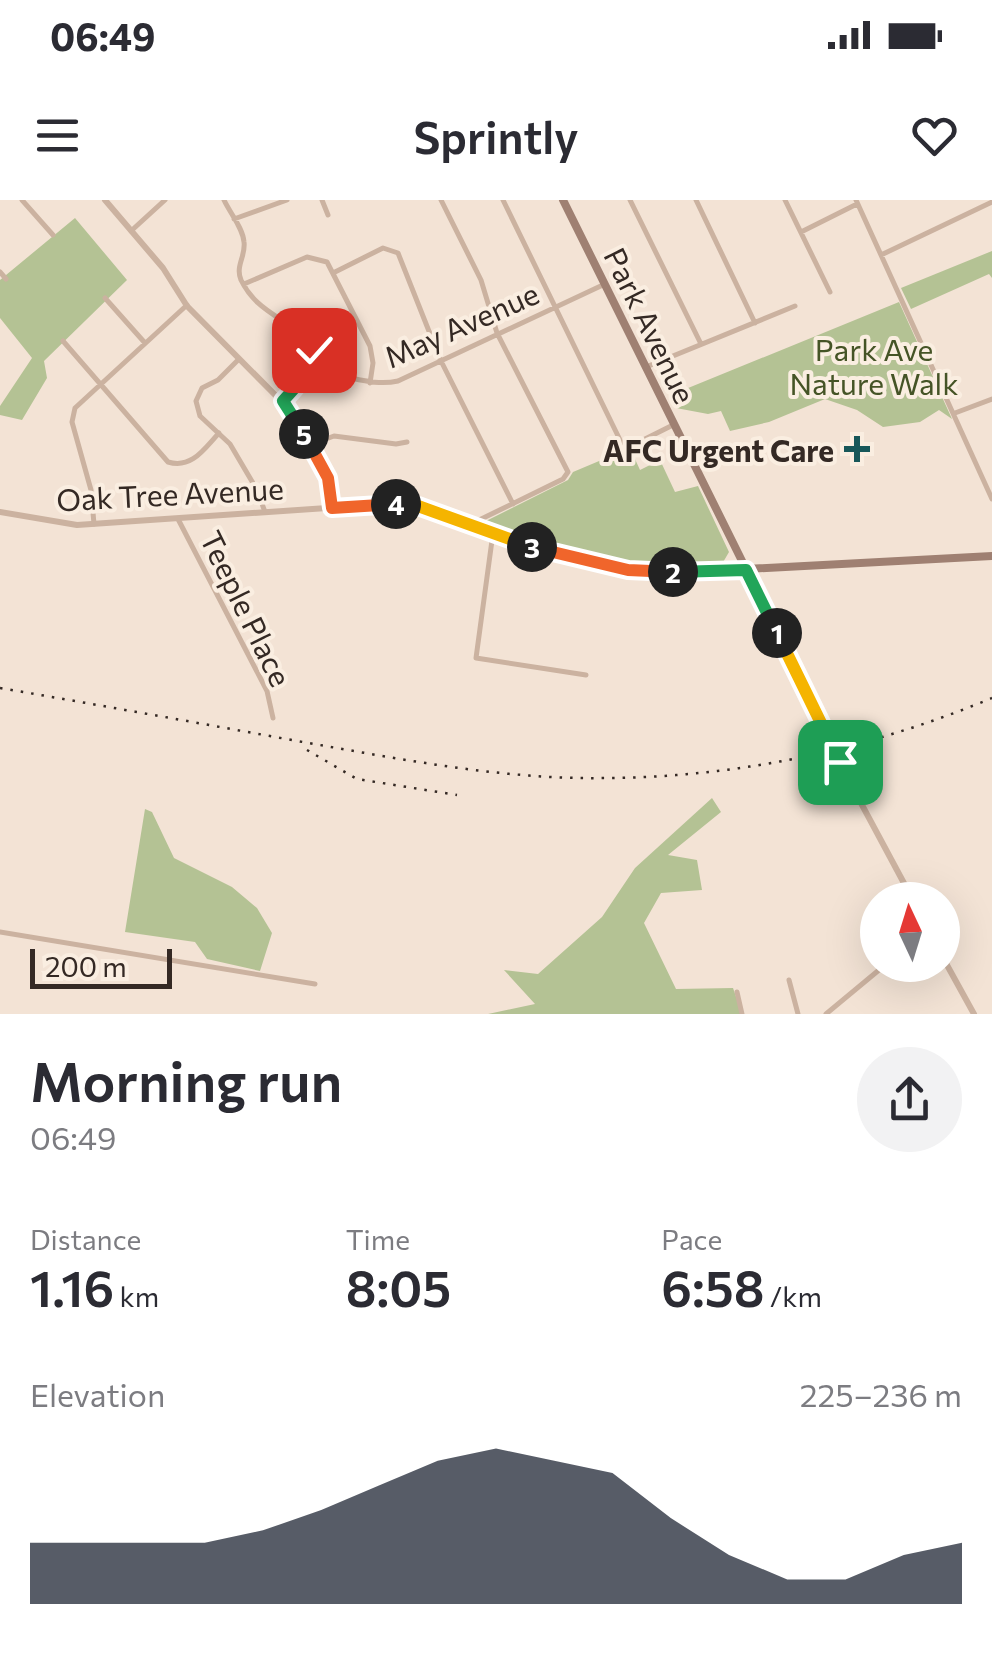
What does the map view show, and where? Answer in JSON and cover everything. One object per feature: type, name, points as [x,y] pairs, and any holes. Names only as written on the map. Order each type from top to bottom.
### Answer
[{"type":"main road","name":"Park Avenue","points":[[563,200],[746,570]]},
{"type":"main road","name":"Oak Tree Avenue","points":[[746,570],[992,556]]},
{"type":"street","points":[[22,200],[53,235]]},
{"type":"street","points":[[105,200],[163,268],[187,304],[238,360],[283,401],[328,478],[332,508]]},
{"type":"street","points":[[131,230],[165,200]]},
{"type":"street","points":[[224,200],[244,243],[239,270],[244,284],[275,318],[301,333],[314,350],[320,374],[300,382],[283,401]]},
{"type":"street","points":[[234,219],[287,200]]},
{"type":"street","points":[[322,200],[328,215]]},
{"type":"street","points":[[441,200],[481,280],[498,332],[566,465],[566,477],[470,525]]},
{"type":"street","points":[[502,200],[624,445],[633,445],[674,424]]},
{"type":"street","points":[[630,200],[701,344]]},
{"type":"street","points":[[696,200],[755,323]]},
{"type":"street","points":[[786,200],[830,292]]},
{"type":"street","points":[[802,232],[857,202],[992,500]]},
{"type":"street","points":[[881,255],[992,202]]},
{"type":"street","points":[[335,272],[383,248],[398,253],[440,359],[512,504]]},
{"type":"street","points":[[244,284],[307,257],[323,260],[335,272],[372,352],[370,383]]},
{"type":"street","points":[[0,272],[6,279]]},
{"type":"street","name":"May Avenue","points":[[320,374],[370,383],[398,381],[604,284]]},
{"type":"street","points":[[105,298],[145,343]]},
{"type":"street","points":[[94,524],[91,490],[72,422],[79,402],[187,304]]},
{"type":"street","points":[[646,366],[795,306]]},
{"type":"street","points":[[63,341],[168,462],[190,462],[219,433]]},
{"type":"street","points":[[238,360],[218,380],[202,388],[198,396],[200,416],[230,444],[265,512]]},
{"type":"street","points":[[955,413],[992,398]]},
{"type":"street","points":[[310,445],[334,436],[407,442]]},
{"type":"street","name":"Oak Tree Avenue","points":[[0,512],[53,524],[94,524],[408,504],[553,553],[636,571],[746,570]]},
{"type":"street","name":"Teeple Place","points":[[178,518],[267,691],[272,718]]},
{"type":"street","points":[[492,533],[476,658],[586,675]]},
{"type":"street","name":"Park Avenue","points":[[746,570],[903,882]]},
{"type":"street","points":[[0,932],[315,984]]},
{"type":"street","points":[[789,980],[798,1014]]},
{"type":"street","points":[[826,1014],[865,982]]},
{"type":"street","points":[[956,982],[974,1014]]},
{"type":"street","points":[[737,992],[742,1014]]},
{"type":"green space","points":[[75,218],[127,280],[44,361],[47,378],[22,420],[0,415],[0,406],[32,358],[0,318],[0,280]]},
{"type":"green space","points":[[992,251],[992,278],[989,274],[911,309],[901,288]]},
{"type":"green space","name":"Park Ave Nature Walk","points":[[899,302],[952,419],[939,410],[920,422],[883,427],[857,410],[825,399],[769,422],[730,431],[721,411],[708,414],[676,408],[671,395]]},
{"type":"green space","points":[[630,448],[640,470],[660,460],[675,492],[698,486],[729,552],[722,564],[646,567],[548,545],[484,522],[568,480],[573,472]]},
{"type":"green space","points":[[712,798],[721,812],[668,855],[697,860],[702,890],[661,893],[644,923],[676,989],[733,988],[742,1014],[488,1014],[535,1004],[504,970],[538,974],[602,917],[635,868]]},
{"type":"green space","points":[[145,809],[152,812],[174,858],[232,887],[257,908],[272,933],[260,971],[207,959],[195,942],[125,932]]},
{"type":"railway","points":[[0,688],[424,763],[571,778],[707,772],[804,757],[899,732],[992,698]]},
{"type":"railway","points":[[307,750],[357,779],[457,795]]},
{"type":"place","name":"AFC Urgent Care","points":[[857,449]]},
{"type":"route","points":[[314,350],[320,374],[300,382],[283,401],[328,478],[332,508],[414,505],[540,549],[636,571],[746,570],[840,762]]}]
